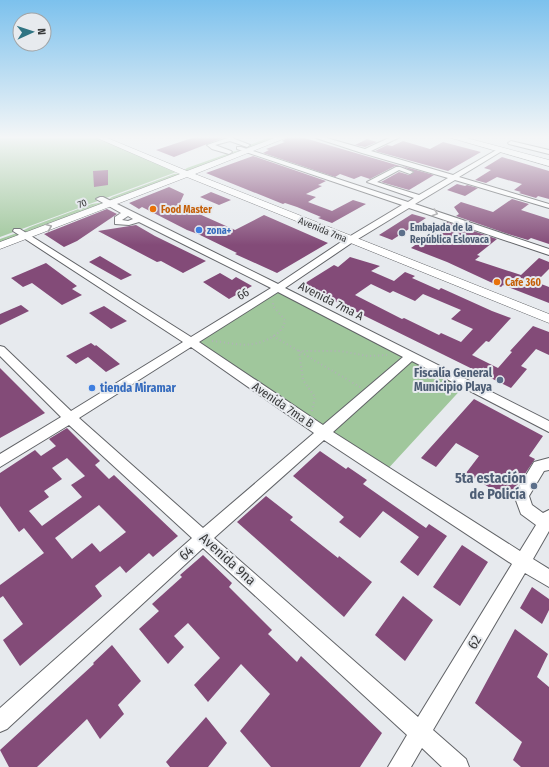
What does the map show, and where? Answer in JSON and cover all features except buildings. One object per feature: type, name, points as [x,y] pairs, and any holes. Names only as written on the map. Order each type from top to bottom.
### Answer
[{"type":"main road","name":"70","points":[[0,246],[22,233],[184,173]]},
{"type":"main road","name":"Avenida 7ma","points":[[184,173],[549,319]]},
{"type":"main road","name":"70","points":[[0,237],[22,233]]},
{"type":"street","points":[[318,173],[549,252]]},
{"type":"street","points":[[389,173],[371,182],[420,198]]},
{"type":"street","points":[[418,173],[549,206]]},
{"type":"street","points":[[427,173],[449,180]]},
{"type":"street","name":"66","points":[[0,461],[278,288],[350,240],[461,173]]},
{"type":"street","name":"Avenida 7ma A","points":[[105,202],[278,288],[549,427]]},
{"type":"street","name":"Avenida 7ma B","points":[[22,233],[191,342],[323,432],[549,580]]},
{"type":"street","name":"Avenida 9na","points":[[0,350],[70,418],[458,767]]},
{"type":"street","name":"64","points":[[0,722],[204,537],[411,356]]},
{"type":"street","points":[[547,520],[526,509],[521,495],[539,466],[549,464]]},
{"type":"street","name":"62","points":[[399,767],[547,520]]},
{"type":"path","points":[[191,342],[218,341],[245,346],[260,344],[273,336],[283,328],[285,320],[274,306],[273,298],[278,288]]},
{"type":"path","points":[[273,336],[369,392]]},
{"type":"path","points":[[299,351],[340,351],[368,356],[411,356]]},
{"type":"path","points":[[299,351],[303,380],[315,397],[312,411],[323,432]]},
{"type":"green space","points":[[0,173],[174,173],[0,237]]},
{"type":"green space","points":[[188,173],[0,244],[0,239],[22,233],[30,227],[92,204],[105,202],[112,197],[174,174]]},
{"type":"green space","points":[[278,288],[466,384],[385,472],[191,342]]},
{"type":"place","name":"Food Master","points":[[153,209]]},
{"type":"place","name":"zona+","points":[[199,230]]},
{"type":"place","name":"Embajada de la República Eslovaca","points":[[402,233]]},
{"type":"place","name":"Cafe 360","points":[[497,282]]},
{"type":"place","name":"Fiscalía General Municipio Playa","points":[[500,380]]},
{"type":"place","name":"tienda Miramar","points":[[92,388]]},
{"type":"place","name":"5ta estación de Policía","points":[[534,486]]}]
